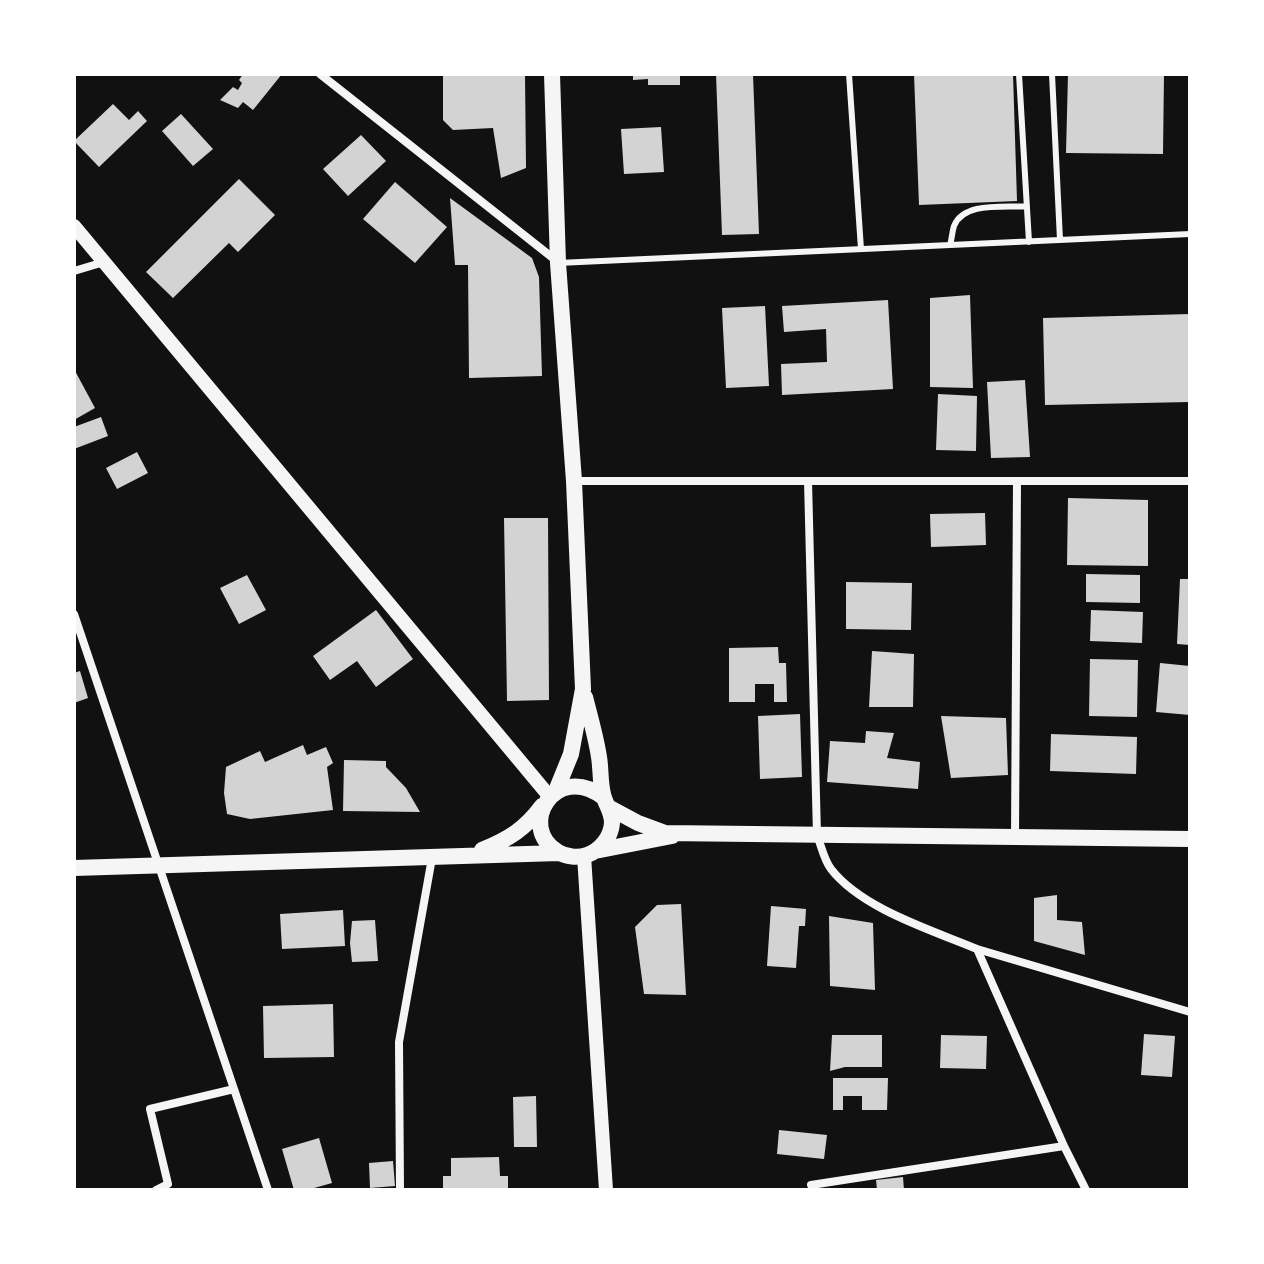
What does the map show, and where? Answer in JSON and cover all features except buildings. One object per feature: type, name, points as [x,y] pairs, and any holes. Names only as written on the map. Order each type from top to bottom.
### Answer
[{"type":"main road","points":[[552,74],[558,263],[574,481],[583,689],[612,820],[611,832],[605,843],[590,854]]},
{"type":"main road","points":[[559,853],[543,836],[540,824],[571,754],[583,689]]},
{"type":"main road","points":[[471,854],[509,840],[528,826],[550,797],[567,786],[580,785],[592,789],[638,823],[665,833],[1190,839]]},
{"type":"main road","points":[[74,868],[471,854],[590,854],[689,833]]},
{"type":"street","points":[[320,74],[558,263]]},
{"type":"street","points":[[74,226],[550,797]]},
{"type":"street","points":[[74,271],[104,262]]},
{"type":"street","points":[[574,481],[1190,481]]},
{"type":"street","points":[[808,481],[817,835],[829,868],[852,889],[895,914],[977,949],[1190,1012]]},
{"type":"street","points":[[1015,837],[1017,481]]},
{"type":"street","points":[[74,614],[268,1190]]},
{"type":"street","points":[[590,854],[606,1190]]},
{"type":"street","points":[[400,1190],[399,1042],[432,856]]},
{"type":"street","points":[[977,949],[1086,1190]]},
{"type":"street","points":[[156,1190],[168,1184],[150,1109],[234,1089]]},
{"type":"street","points":[[811,1185],[1064,1146]]},
{"type":"lane","points":[[849,74],[861,249]]},
{"type":"lane","points":[[1019,74],[1029,242]]},
{"type":"lane","points":[[1052,74],[1060,240]]},
{"type":"lane","points":[[950,245],[955,224],[971,209],[1027,206]]},
{"type":"lane","points":[[558,263],[1190,234]]}]
